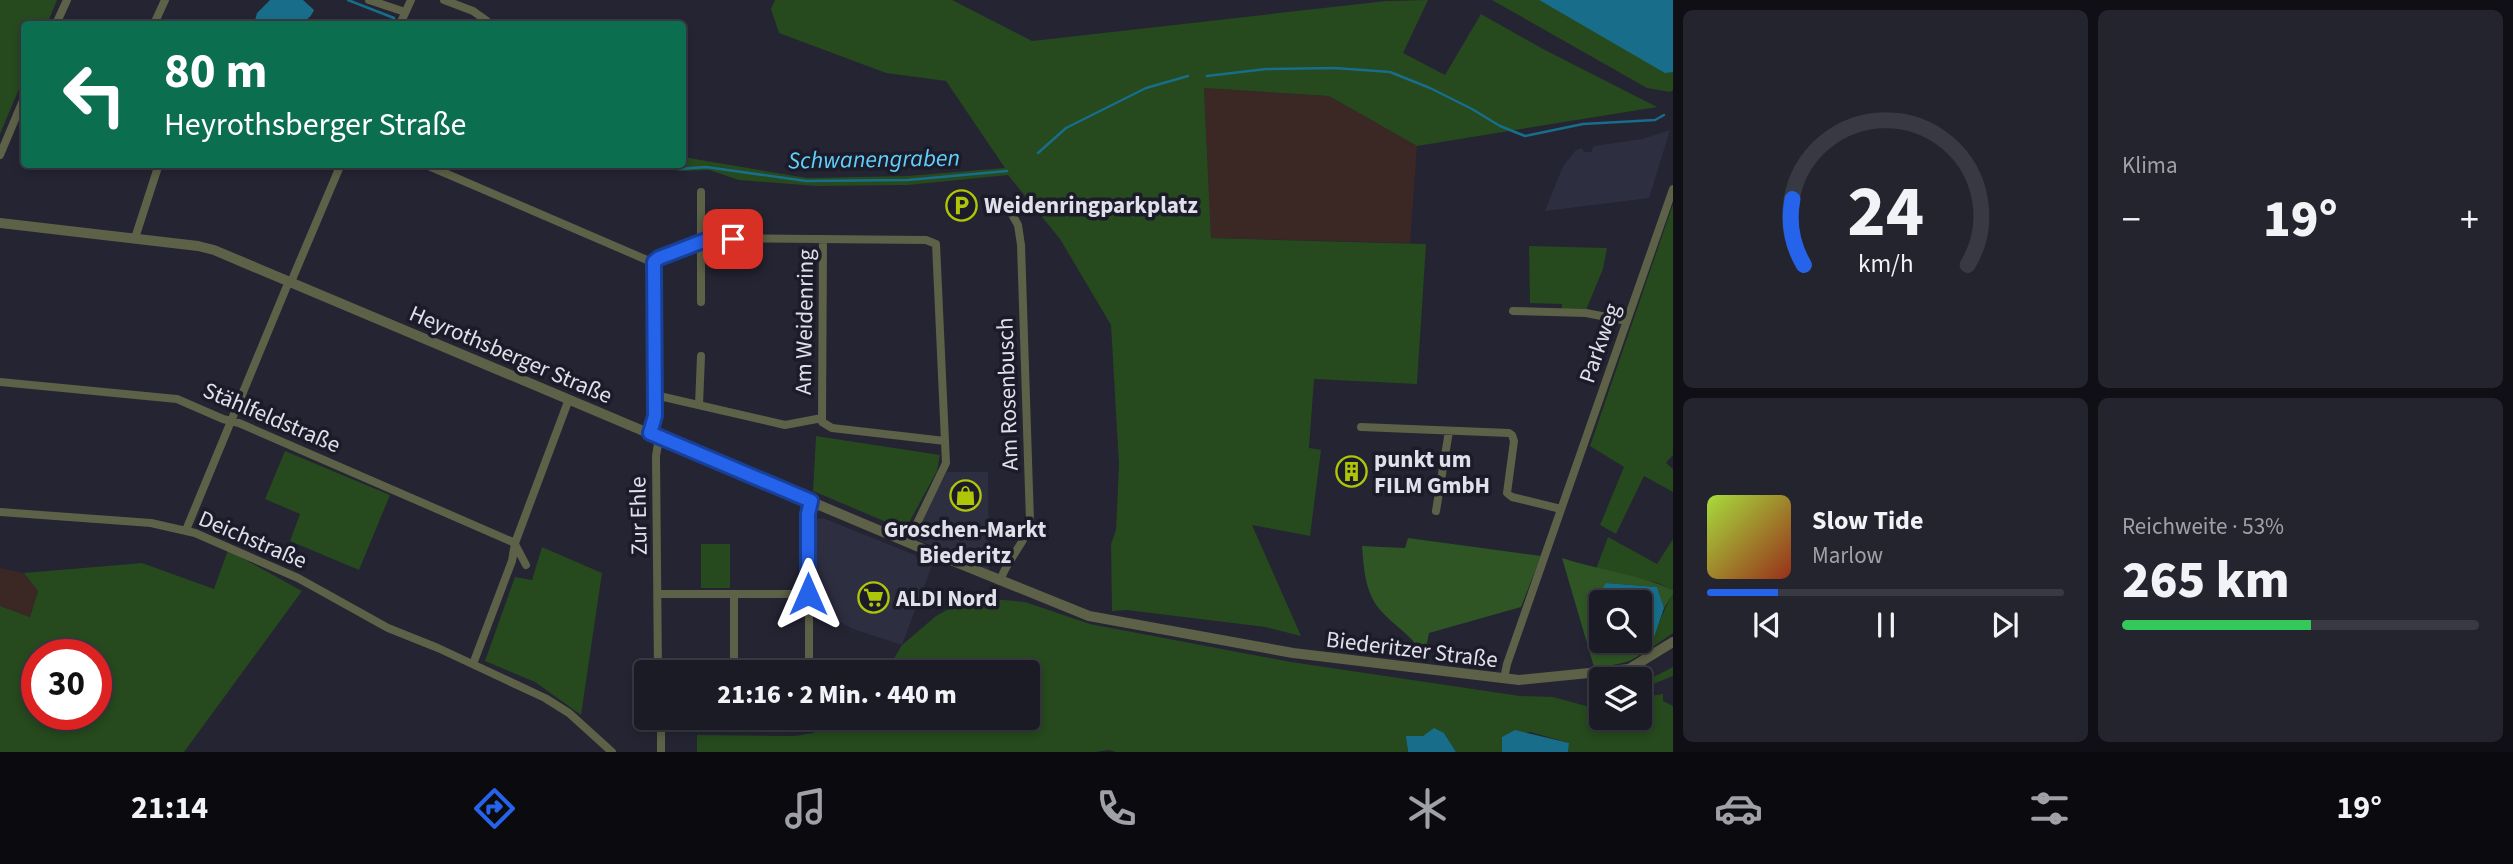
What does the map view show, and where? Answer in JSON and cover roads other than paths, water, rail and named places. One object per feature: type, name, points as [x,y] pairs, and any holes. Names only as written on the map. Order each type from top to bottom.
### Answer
[{"type":"street","points":[[57,21],[67,0]]},
{"type":"street","points":[[155,21],[165,0]]},
{"type":"street","points":[[369,0],[405,12]]},
{"type":"street","points":[[401,21],[411,0]]},
{"type":"street","points":[[444,0],[473,11],[487,21]]},
{"type":"street","points":[[0,155],[21,105]]},
{"type":"street","points":[[135,239],[158,168]]},
{"type":"street","points":[[186,530],[339,168]]},
{"type":"street","points":[[433,168],[654,262],[711,238],[823,239]]},
{"type":"street","name":"Parkweg","points":[[1504,680],[1673,189]]},
{"type":"street","points":[[701,192],[701,302]]},
{"type":"street","name":"Am Rosenbusch","points":[[1000,581],[1006,564],[1028,532],[1030,522],[1021,245],[1018,225],[1005,202]]},
{"type":"street","name":"Heyrothsberger Straße","points":[[0,223],[208,248],[1000,581],[1079,612],[1140,627]]},
{"type":"street","name":"Am Weidenring","points":[[908,542],[944,470],[945,441],[936,244],[926,240],[823,239],[822,418],[825,424],[832,428],[945,441]]},
{"type":"street","name":"Zur Ehle","points":[[654,262],[658,660]]},
{"type":"street","points":[[1513,311],[1586,313],[1627,321]]},
{"type":"street","points":[[699,405],[701,356]]},
{"type":"street","name":"Stählfeldstraße","points":[[0,382],[177,399],[239,423],[514,543]]},
{"type":"street","points":[[655,395],[785,425],[822,418]]},
{"type":"street","points":[[473,664],[512,561],[514,543],[569,399]]},
{"type":"street","points":[[1361,427],[1503,432],[1512,435],[1514,441],[1507,493],[1512,497],[1561,509]]},
{"type":"street","points":[[1436,511],[1450,431]]},
{"type":"street","points":[[809,660],[808,514],[811,501]]},
{"type":"street","name":"Deichstraße","points":[[0,512],[151,523],[186,530],[251,556],[388,628],[517,683],[559,706],[612,752]]},
{"type":"street","points":[[514,543],[526,565]]},
{"type":"street","points":[[658,594],[808,594]]},
{"type":"street","points":[[734,594],[734,660]]},
{"type":"street","name":"Biederitzer Straße","points":[[1140,627],[1293,653],[1504,680],[1621,671],[1639,664],[1673,642]]},
{"type":"street","points":[[660,730],[661,752]]},
{"type":"water","points":[[270,0],[303,0],[314,10],[304,21],[255,21],[257,13]]},
{"type":"water","points":[[1539,0],[1673,0],[1673,72],[1665,73]]},
{"type":"water","points":[[1606,583],[1657,587],[1664,608],[1653,640],[1652,590],[1603,589]]},
{"type":"water","points":[[1434,728],[1444,733],[1456,752],[1408,752],[1406,736],[1423,736]]},
{"type":"water","points":[[1515,730],[1569,743],[1568,752],[1502,752],[1502,737]]},
{"type":"waterway","name":"Schwanengraben","points":[[348,0],[394,18]]},
{"type":"waterway","name":"Schwanengraben","points":[[1207,76],[1266,69],[1335,68],[1390,72],[1430,88],[1500,126],[1525,136],[1583,124],[1655,120],[1664,115]]},
{"type":"waterway","name":"Schwanengraben","points":[[1038,153],[1066,128],[1146,88],[1188,76]]},
{"type":"waterway","name":"Schwanengraben","points":[[675,168],[706,167],[806,181],[908,180],[1007,171]]},
{"type":"place","name":"Weidenringparkplatz","points":[[961,205]]},
{"type":"place","name":"punkt um FILM GmbH","points":[[1351,472]]},
{"type":"place","name":"Groschen-Markt Biederitz","points":[[965,495]]},
{"type":"place","name":"ALDI Nord","points":[[873,598]]}]
